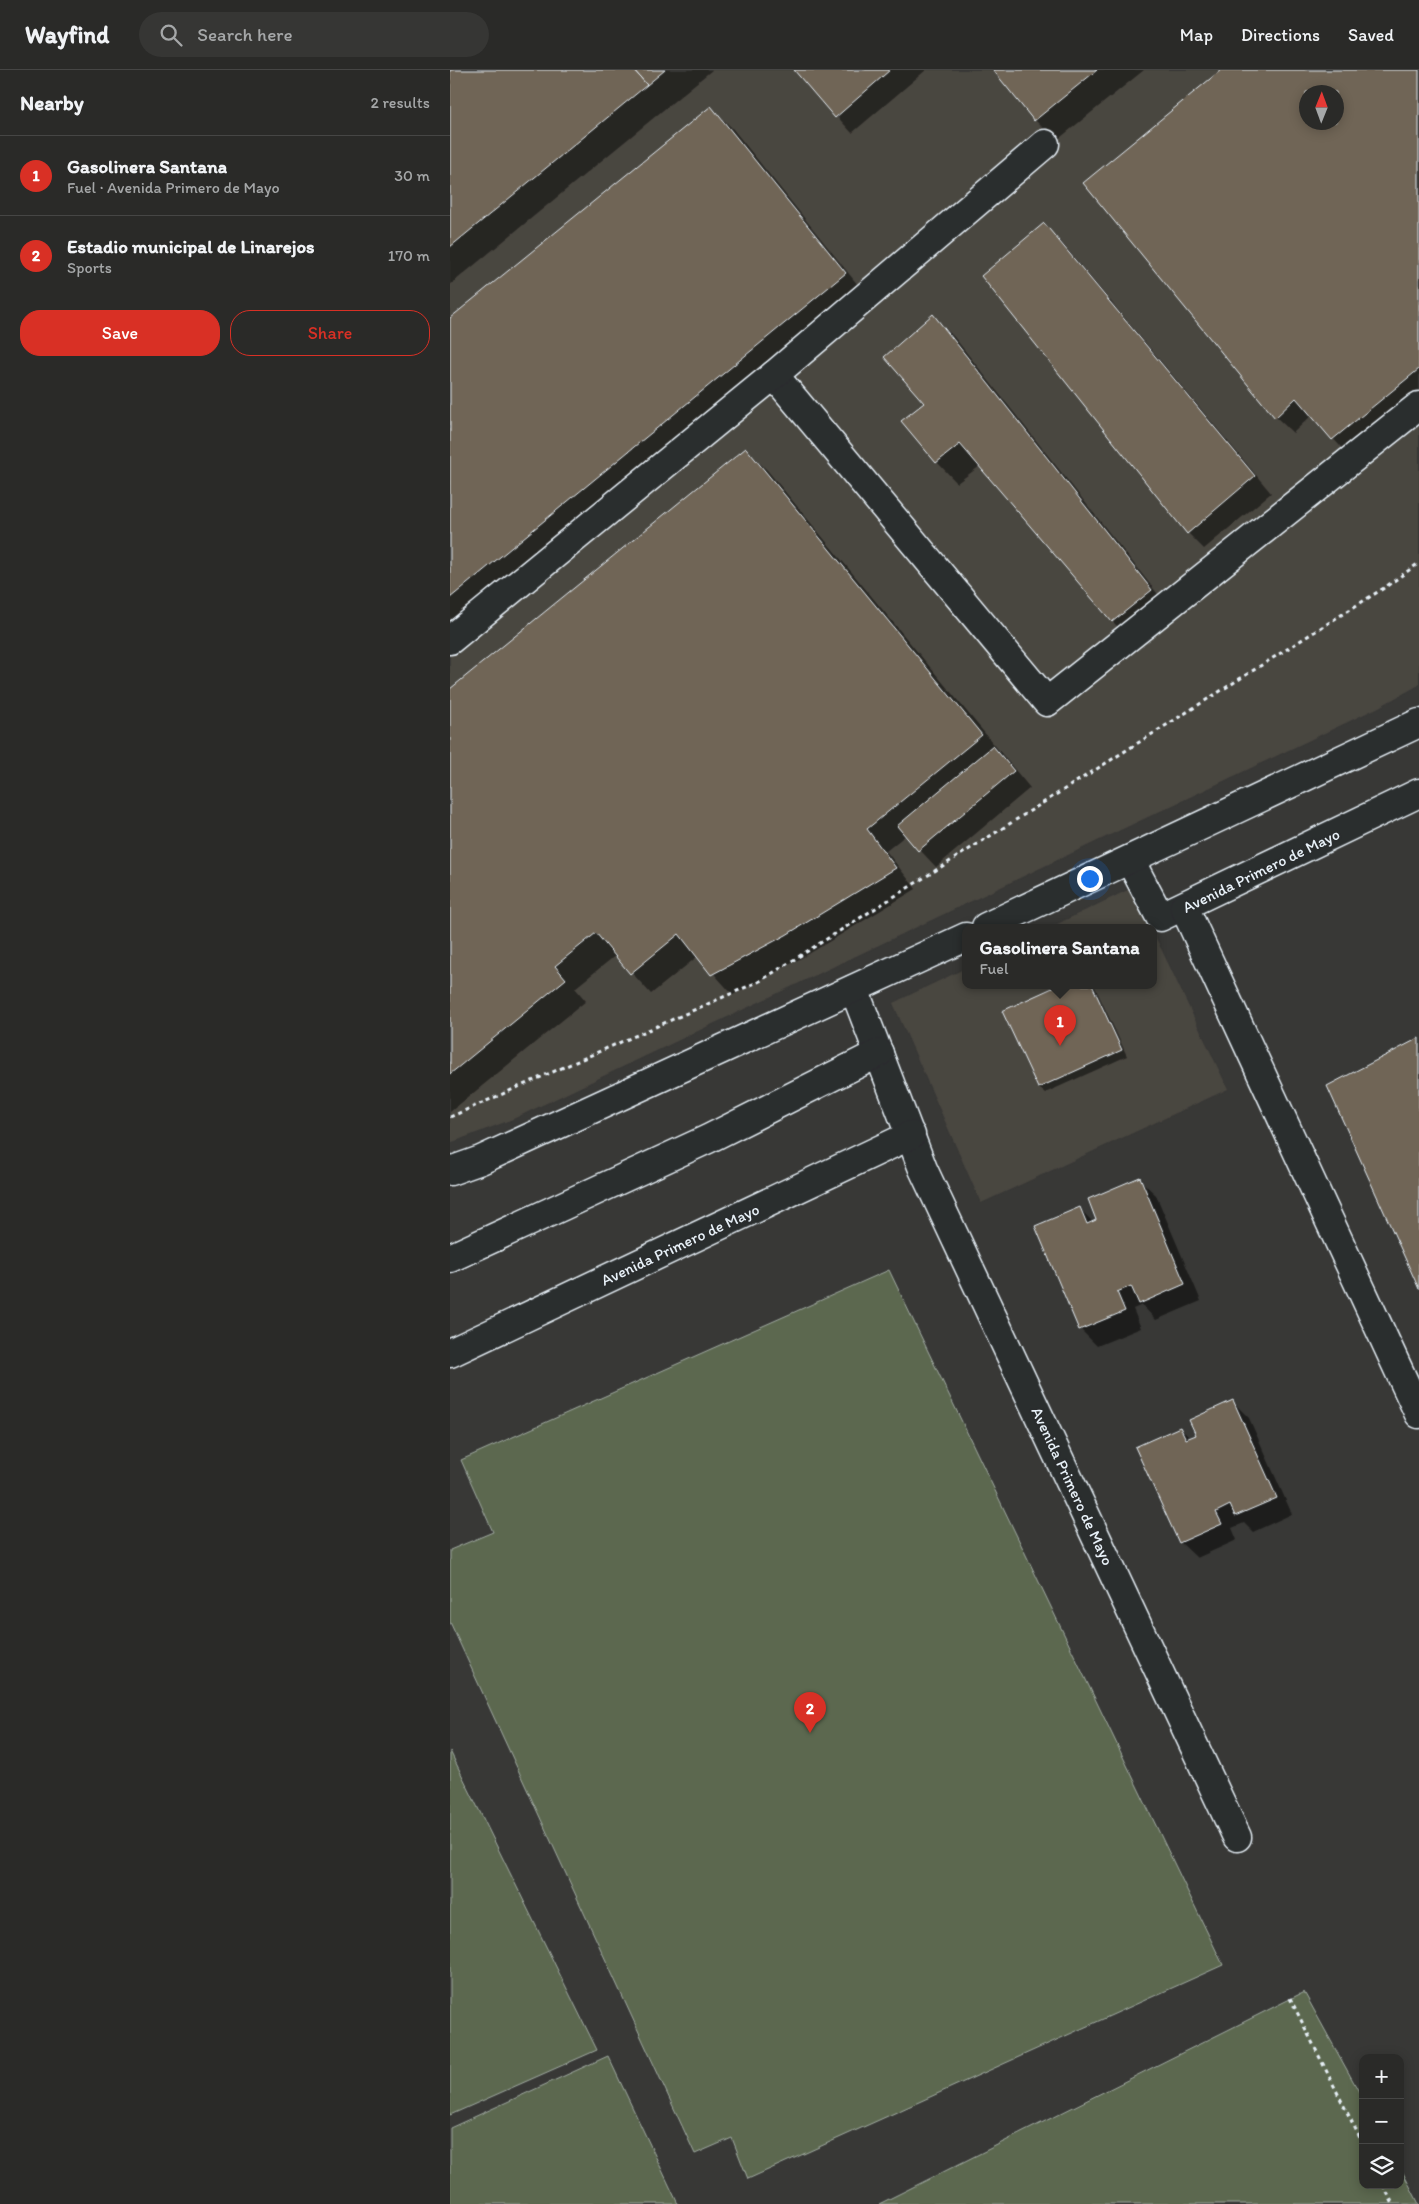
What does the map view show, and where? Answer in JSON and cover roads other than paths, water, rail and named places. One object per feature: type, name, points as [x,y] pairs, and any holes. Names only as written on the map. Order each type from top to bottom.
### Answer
[{"type":"street","points":[[450,640],[774,375],[1045,144]]},
{"type":"street","points":[[774,375],[1047,702],[1419,406]]},
{"type":"street","points":[[992,924],[1419,723]]},
{"type":"street","name":"Avenida Primero de Mayo","points":[[1130,860],[1160,917],[1419,793]]},
{"type":"street","points":[[1184,907],[1419,1414]]},
{"type":"street","points":[[450,1171],[490,1156],[962,939]]},
{"type":"street","name":"Avenida Primero de Mayo","points":[[854,989],[923,1169],[1237,1836]]},
{"type":"street","points":[[450,1258],[708,1139],[879,1053]]},
{"type":"street","name":"Avenida Primero de Mayo","points":[[450,1353],[911,1135]]},
{"type":"place","name":"Gasolinera Santana","points":[[1060,1046]]},
{"type":"place","name":"Estadio municipal de Linarejos","points":[[810,1733]]}]
